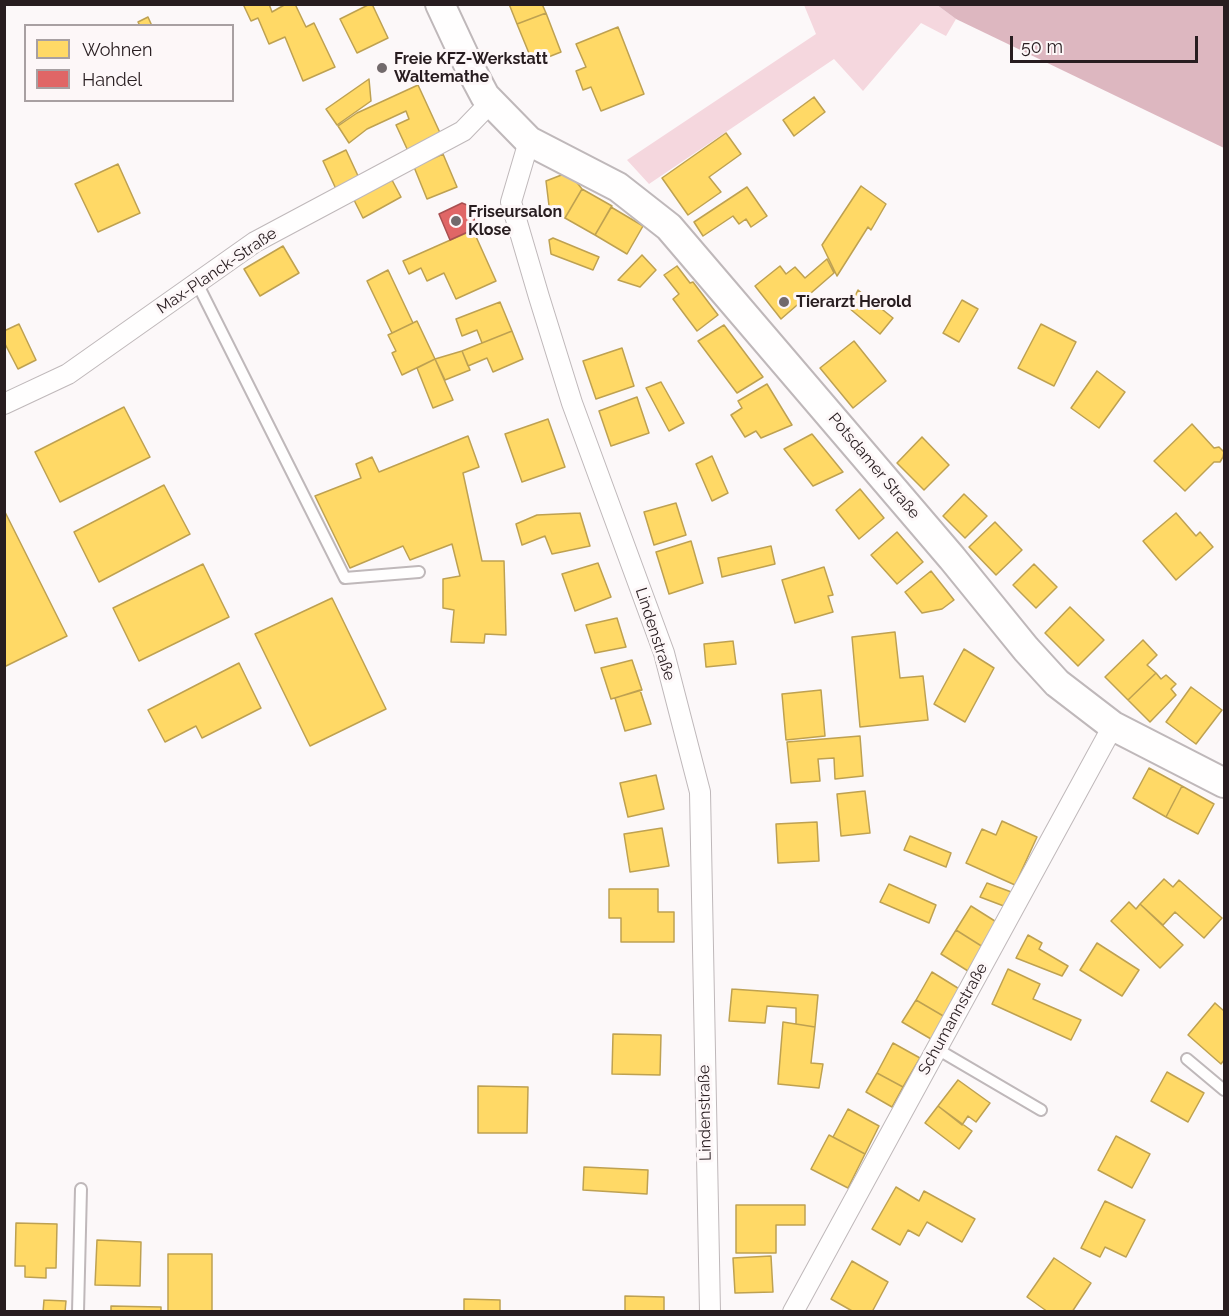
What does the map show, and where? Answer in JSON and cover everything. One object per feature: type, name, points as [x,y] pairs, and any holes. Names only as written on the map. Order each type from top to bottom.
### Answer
[{"type":"street","points":[[440,4],[485,96],[529,141]]},
{"type":"street","name":"Max-Planck-Straße","points":[[4,404],[68,374],[255,242],[463,131],[492,102]]},
{"type":"street","name":"Potsdamer Straße","points":[[529,141],[618,188],[669,227],[1057,683],[1113,726],[1224,783]]},
{"type":"street","name":"Lindenstraße","points":[[529,141],[511,202],[572,403],[664,653],[700,792],[710,1311]]},
{"type":"street","name":"Schumannstraße","points":[[799,1310],[937,1049],[1113,726]]},
{"type":"lane","points":[[197,283],[345,578],[419,572]]},
{"type":"lane","points":[[937,1049],[1041,1110]]},
{"type":"lane","points":[[1187,1059],[1224,1090]]},
{"type":"lane","points":[[78,1311],[81,1189]]},
{"type":"shaded area","points":[[804,5],[937,5],[956,19],[946,36],[921,23],[863,91],[834,59],[649,184],[627,160],[816,34]]},
{"type":"shaded area","points":[[937,5],[1224,5],[1224,148],[956,19]]},
{"type":"building: Wohnen","points":[[243,4],[269,4],[272,12],[286,4],[295,4],[306,27],[314,23],[335,67],[303,81],[285,37],[269,44],[258,18],[251,21]]},
{"type":"building: Wohnen","points":[[370,4],[388,38],[357,53],[340,19]]},
{"type":"building: Wohnen","points":[[509,4],[542,4],[546,13],[517,24]]},
{"type":"building: Wohnen","points":[[546,13],[561,52],[533,63],[517,24]]},
{"type":"building: Wohnen","points":[[148,17],[151,24],[139,24],[138,22]]},
{"type":"building: Wohnen","points":[[618,27],[644,94],[601,111],[591,87],[583,90],[576,71],[586,67],[576,44]]},
{"type":"building: Wohnen","points":[[369,79],[371,101],[337,125],[326,109]]},
{"type":"building: Wohnen","points":[[418,85],[441,135],[408,151],[396,125],[409,119],[406,111],[367,129],[349,143],[338,126],[357,113]]},
{"type":"building: Wohnen","points":[[814,97],[825,112],[794,136],[783,120]]},
{"type":"building: Wohnen","points":[[726,133],[741,154],[709,177],[721,192],[688,215],[662,178]]},
{"type":"building: Wohnen","points":[[346,150],[359,178],[336,189],[323,161]]},
{"type":"building: Wohnen","points":[[443,154],[457,187],[427,199],[414,167]]},
{"type":"building: Wohnen","points":[[118,164],[140,213],[98,232],[75,184]]},
{"type":"building: Wohnen","points":[[564,174],[575,180],[582,189],[565,218],[550,214],[546,181]]},
{"type":"building: Wohnen","points":[[392,180],[401,197],[363,218],[354,200]]},
{"type":"building: Wohnen","points":[[861,186],[886,204],[871,230],[868,227],[837,276],[822,245]]},
{"type":"building: Wohnen","points":[[747,187],[767,216],[751,227],[746,219],[739,224],[733,216],[703,236],[694,222]]},
{"type":"building: Wohnen","points":[[582,189],[612,206],[595,235],[565,218]]},
{"type":"building: Wohnen","points":[[611,207],[643,226],[627,254],[595,235]]},
{"type":"building: Wohnen","points":[[473,230],[496,281],[456,299],[444,273],[427,281],[421,268],[409,274],[403,261]]},
{"type":"building: Wohnen","points":[[553,238],[599,257],[593,270],[551,254],[549,240]]},
{"type":"building: Wohnen","points":[[283,246],[299,273],[260,296],[244,269]]},
{"type":"building: Wohnen","points":[[642,255],[656,270],[640,287],[618,280]]},
{"type":"building: Wohnen","name":"Tierarzt Herold","points":[[827,259],[834,273],[781,319],[755,286],[780,266],[786,274],[795,267],[805,278]]},
{"type":"building: Wohnen","points":[[677,266],[690,283],[693,282],[718,315],[697,331],[673,299],[679,294],[664,275]]},
{"type":"building: Wohnen","points":[[388,270],[413,323],[392,333],[367,281]]},
{"type":"building: Wohnen","points":[[858,290],[893,318],[880,334],[849,308]]},
{"type":"building: Wohnen","points":[[962,300],[978,309],[959,342],[943,333]]},
{"type":"building: Wohnen","points":[[500,302],[512,331],[482,343],[477,330],[462,336],[456,319]]},
{"type":"building: Wohnen","points":[[417,321],[435,359],[402,375],[392,353],[396,351],[388,335]]},
{"type":"building: Wohnen","points":[[19,324],[36,360],[18,369],[4,342],[4,331]]},
{"type":"building: Wohnen","points":[[1041,324],[1076,342],[1054,386],[1018,368]]},
{"type":"building: Wohnen","points":[[724,325],[763,377],[737,393],[698,341]]},
{"type":"building: Wohnen","points":[[512,331],[523,359],[493,372],[487,358],[468,366],[462,351]]},
{"type":"building: Wohnen","points":[[854,341],[886,381],[853,408],[820,368]]},
{"type":"building: Wohnen","points":[[622,348],[634,386],[596,399],[583,361]]},
{"type":"building: Wohnen","points":[[462,351],[470,370],[445,380],[435,359]]},
{"type":"building: Wohnen","points":[[435,359],[453,400],[433,408],[417,368]]},
{"type":"building: Wohnen","points":[[1097,371],[1125,392],[1099,428],[1071,408]]},
{"type":"building: Wohnen","points":[[661,382],[684,423],[669,431],[646,388]]},
{"type":"building: Wohnen","points":[[767,384],[792,425],[761,438],[756,431],[745,437],[731,415],[742,408],[738,401]]},
{"type":"building: Wohnen","points":[[637,397],[649,433],[611,446],[599,411]]},
{"type":"building: Wohnen","points":[[124,407],[150,457],[60,502],[35,452]]},
{"type":"building: Wohnen","points":[[548,419],[565,467],[522,482],[505,434]]},
{"type":"building: Wohnen","points":[[1192,424],[1214,448],[1219,447],[1224,452],[1220,462],[1214,462],[1185,491],[1154,461]]},
{"type":"building: Wohnen","points":[[812,434],[843,472],[813,486],[784,449]]},
{"type":"building: Wohnen","points":[[468,436],[479,467],[463,473],[482,561],[504,561],[506,635],[485,634],[484,643],[451,642],[454,610],[443,608],[443,579],[460,576],[452,544],[410,560],[403,546],[350,568],[315,496],[361,478],[356,464],[372,457],[379,472]]},
{"type":"building: Wohnen","points":[[922,437],[949,465],[924,490],[897,463]]},
{"type":"building: Wohnen","points":[[712,456],[728,493],[712,501],[696,464]]},
{"type":"building: Wohnen","points":[[164,485],[190,534],[99,582],[74,532]]},
{"type":"building: Wohnen","points":[[860,489],[884,518],[859,539],[836,510]]},
{"type":"building: Wohnen","points":[[964,494],[987,516],[965,538],[943,516]]},
{"type":"building: Wohnen","points":[[676,503],[686,535],[654,545],[644,512]]},
{"type":"building: Wohnen","points":[[4,510],[67,636],[4,667]]},
{"type":"building: Wohnen","points":[[580,513],[590,546],[552,554],[545,536],[522,545],[516,524],[537,515]]},
{"type":"building: Wohnen","points":[[1176,513],[1196,536],[1200,532],[1213,547],[1176,580],[1143,541]]},
{"type":"building: Wohnen","points":[[995,522],[1022,550],[996,575],[969,547]]},
{"type":"building: Wohnen","points":[[897,532],[923,562],[897,584],[871,555]]},
{"type":"building: Wohnen","points":[[691,541],[703,583],[669,594],[656,552]]},
{"type":"building: Wohnen","points":[[771,546],[775,564],[722,577],[718,558]]},
{"type":"building: Wohnen","points":[[598,563],[611,597],[575,611],[562,574]]},
{"type":"building: Wohnen","points":[[203,564],[229,617],[139,661],[113,608]]},
{"type":"building: Wohnen","points":[[1034,564],[1057,587],[1036,608],[1013,585]]},
{"type":"building: Wohnen","points":[[824,567],[833,595],[828,596],[833,612],[795,623],[782,580]]},
{"type":"building: Wohnen","points":[[931,571],[954,600],[942,609],[922,613],[905,592]]},
{"type":"building: Wohnen","points":[[332,598],[386,709],[310,746],[255,634]]},
{"type":"building: Wohnen","points":[[1070,607],[1104,640],[1078,666],[1045,633]]},
{"type":"building: Wohnen","points":[[617,618],[626,647],[595,653],[586,625]]},
{"type":"building: Wohnen","points":[[895,632],[900,678],[923,676],[928,720],[860,727],[852,637]]},
{"type":"building: Wohnen","points":[[1143,640],[1157,655],[1147,665],[1156,673],[1128,700],[1105,677]]},
{"type":"building: Wohnen","points":[[733,641],[736,664],[706,667],[704,644]]},
{"type":"building: Wohnen","points":[[964,649],[994,668],[965,722],[934,704]]},
{"type":"building: Wohnen","points":[[632,660],[642,690],[611,699],[601,668]]},
{"type":"building: Wohnen","points":[[239,663],[261,708],[202,738],[196,726],[165,742],[148,710]]},
{"type":"building: Wohnen","points":[[1156,673],[1161,679],[1166,675],[1176,684],[1171,689],[1176,695],[1150,722],[1128,700]]},
{"type":"building: Wohnen","points":[[1191,687],[1222,710],[1196,744],[1166,722]]},
{"type":"building: Wohnen","points":[[640,690],[651,724],[625,731],[615,698]]},
{"type":"building: Wohnen","points":[[821,690],[825,736],[786,740],[782,694]]},
{"type":"building: Wohnen","points":[[860,736],[863,776],[835,779],[834,758],[818,759],[820,781],[791,783],[787,742]]},
{"type":"building: Wohnen","points":[[1149,768],[1182,786],[1166,817],[1133,798]]},
{"type":"building: Wohnen","points":[[656,775],[664,809],[628,817],[620,783]]},
{"type":"building: Wohnen","points":[[1182,786],[1214,804],[1198,834],[1166,817]]},
{"type":"building: Wohnen","points":[[865,791],[870,833],[841,836],[837,794]]},
{"type":"building: Wohnen","points":[[1002,821],[1037,837],[1015,885],[966,863],[982,829],[996,835]]},
{"type":"building: Wohnen","points":[[817,822],[819,861],[778,863],[776,824]]},
{"type":"building: Wohnen","points":[[662,828],[669,866],[630,872],[624,834]]},
{"type":"building: Wohnen","points":[[910,836],[951,853],[946,867],[904,850]]},
{"type":"building: Wohnen","points":[[1164,879],[1173,887],[1179,880],[1222,918],[1204,938],[1175,912],[1163,925],[1140,904]]},
{"type":"building: Wohnen","points":[[987,883],[1014,893],[1009,908],[980,897]]},
{"type":"building: Wohnen","points":[[889,884],[936,905],[929,923],[880,902]]},
{"type":"building: Wohnen","points":[[609,889],[658,889],[658,912],[674,912],[674,942],[621,942],[621,918],[609,918]]},
{"type":"building: Wohnen","points":[[1129,902],[1136,909],[1140,904],[1183,945],[1160,968],[1111,921]]},
{"type":"building: Wohnen","points":[[971,906],[998,923],[983,947],[956,930]]},
{"type":"building: Wohnen","points":[[956,930],[983,947],[968,971],[941,954]]},
{"type":"building: Wohnen","points":[[1028,935],[1042,943],[1039,949],[1068,966],[1062,976],[1016,958]]},
{"type":"building: Wohnen","points":[[1097,943],[1139,970],[1122,996],[1080,970]]},
{"type":"building: Wohnen","points":[[1008,969],[1040,984],[1033,999],[1081,1020],[1071,1040],[992,1004]]},
{"type":"building: Wohnen","points":[[932,972],[961,990],[945,1017],[916,1000]]},
{"type":"building: Wohnen","points":[[732,989],[818,995],[815,1027],[796,1024],[796,1008],[767,1006],[765,1023],[729,1021]]},
{"type":"building: Wohnen","points":[[916,1000],[945,1017],[931,1039],[902,1022]]},
{"type":"building: Wohnen","points":[[1215,1003],[1224,1011],[1224,1060],[1221,1064],[1188,1035]]},
{"type":"building: Wohnen","points":[[783,1022],[815,1027],[811,1063],[823,1064],[819,1088],[778,1084]]},
{"type":"building: Wohnen","points":[[613,1034],[661,1035],[660,1075],[612,1074]]},
{"type":"building: Wohnen","points":[[893,1043],[920,1058],[903,1087],[877,1073]]},
{"type":"building: Wohnen","points":[[1167,1072],[1204,1093],[1188,1122],[1151,1101]]},
{"type":"building: Wohnen","points":[[877,1073],[903,1087],[892,1107],[866,1092]]},
{"type":"building: Wohnen","points":[[958,1080],[990,1103],[976,1122],[968,1116],[962,1125],[938,1106]]},
{"type":"building: Wohnen","points":[[478,1086],[528,1087],[527,1133],[478,1133]]},
{"type":"building: Wohnen","points":[[938,1106],[972,1131],[959,1149],[925,1123]]},
{"type":"building: Wohnen","points":[[848,1109],[879,1126],[865,1154],[833,1137]]},
{"type":"building: Wohnen","points":[[829,1135],[865,1154],[848,1188],[811,1169]]},
{"type":"building: Wohnen","points":[[1116,1136],[1150,1154],[1132,1188],[1098,1170]]},
{"type":"building: Wohnen","points":[[584,1167],[648,1170],[647,1194],[583,1190]]},
{"type":"building: Wohnen","points":[[896,1187],[919,1201],[924,1191],[975,1219],[962,1242],[927,1222],[919,1236],[908,1230],[900,1245],[872,1229]]},
{"type":"building: Wohnen","points":[[1105,1201],[1145,1220],[1126,1257],[1105,1247],[1100,1257],[1081,1248]]},
{"type":"building: Wohnen","points":[[736,1205],[805,1205],[805,1225],[776,1225],[776,1253],[736,1253]]},
{"type":"building: Wohnen","points":[[16,1223],[57,1224],[56,1268],[46,1268],[46,1278],[25,1277],[25,1266],[15,1266]]},
{"type":"building: Wohnen","points":[[97,1240],[141,1242],[140,1286],[95,1285]]},
{"type":"building: Wohnen","points":[[168,1254],[212,1254],[212,1312],[168,1312]]},
{"type":"building: Wohnen","points":[[771,1256],[773,1292],[735,1293],[733,1258]]},
{"type":"building: Wohnen","points":[[1054,1258],[1091,1283],[1072,1312],[1048,1312],[1027,1297]]},
{"type":"building: Wohnen","points":[[852,1261],[888,1282],[872,1312],[854,1312],[831,1299]]},
{"type":"building: Wohnen","points":[[625,1296],[664,1297],[664,1312],[625,1312]]},
{"type":"building: Wohnen","points":[[464,1299],[500,1300],[500,1312],[464,1312]]},
{"type":"building: Wohnen","points":[[44,1300],[66,1301],[65,1312],[43,1312]]},
{"type":"building: Wohnen","points":[[111,1306],[161,1307],[161,1312],[111,1312]]},
{"type":"building: Handel","points":[[462,203],[467,205],[476,223],[470,231],[450,240],[439,214]]},
{"type":"place","name":"Freie KFZ-Werkstatt Waltemathe","points":[[382,68]]},
{"type":"place","name":"Friseursalon Klose","points":[[456,221]]},
{"type":"place","name":"Tierarzt Herold","points":[[784,302]]}]
